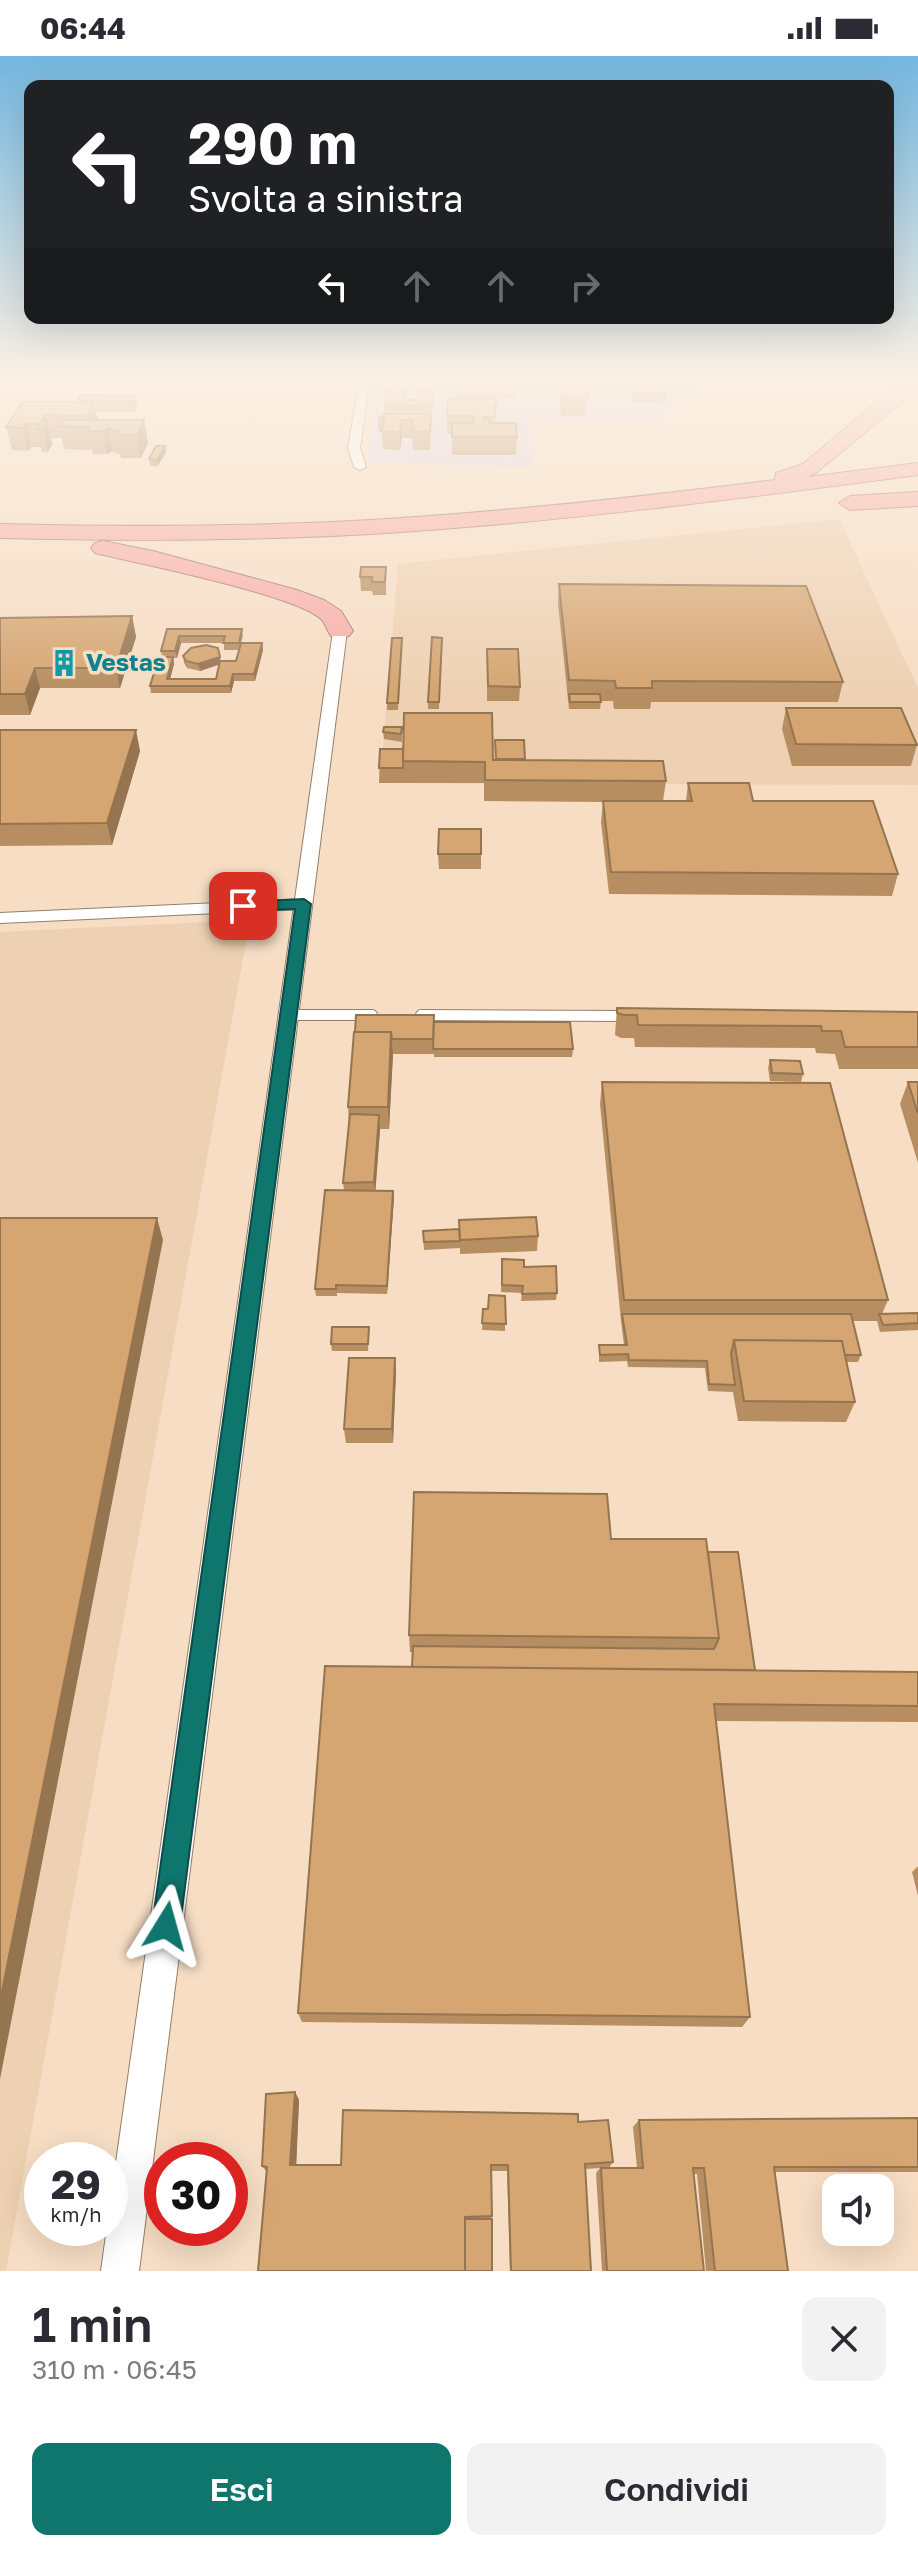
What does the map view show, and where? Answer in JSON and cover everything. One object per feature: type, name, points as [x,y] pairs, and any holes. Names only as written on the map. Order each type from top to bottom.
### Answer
[{"type":"highway","points":[[628,503],[724,487]]},
{"type":"highway","points":[[0,531],[237,531],[383,526],[761,487]]},
{"type":"highway","points":[[12,539],[236,539],[385,534],[595,516],[832,487]]},
{"type":"highway","points":[[822,505],[918,499]]},
{"type":"highway","points":[[595,516],[793,507]]},
{"type":"highway","points":[[288,595],[262,577],[267,559],[297,547],[385,534]]},
{"type":"highway","points":[[12,539],[145,556],[288,595],[332,616],[340,631]]},
{"type":"street","points":[[120,2271],[340,631]]},
{"type":"lane","points":[[0,918],[304,904]]},
{"type":"lane","points":[[289,1015],[383,1015]]},
{"type":"lane","points":[[414,1015],[635,1016]]},
{"type":"shaded area","points":[[839,519],[918,688],[918,785],[380,783],[398,564]]},
{"type":"shaded area","points":[[250,920],[29,2142],[24,2142],[24,2171],[6,2271],[0,2271],[0,932]]},
{"type":"building","points":[[361,567],[386,567],[385,582],[372,582],[372,577],[360,577]]},
{"type":"building","points":[[559,584],[806,586],[843,682],[652,681],[652,688],[616,688],[615,681],[569,680]]},
{"type":"building","name":"Vestas","points":[[132,616],[116,668],[35,668],[25,694],[0,694],[0,618]]},
{"type":"building","points":[[167,629],[242,629],[239,643],[223,643],[225,636],[179,636],[175,651],[161,651]]},
{"type":"building","points":[[432,637],[442,638],[439,702],[428,702]]},
{"type":"building","points":[[392,638],[402,638],[398,703],[387,703]]},
{"type":"building","points":[[241,643],[262,643],[254,674],[233,674],[230,686],[150,686],[159,657],[173,657],[167,679],[216,679],[220,661],[236,661]]},
{"type":"building","points":[[206,645],[218,648],[220,657],[198,664],[186,661],[183,656],[191,648]]},
{"type":"building","points":[[487,649],[518,649],[520,687],[488,686]]},
{"type":"building","points":[[569,694],[600,694],[601,702],[570,702]]},
{"type":"building","points":[[786,708],[901,708],[917,745],[796,744]]},
{"type":"building","points":[[404,713],[492,713],[493,760],[663,761],[666,781],[485,780],[485,762],[403,761]]},
{"type":"building","points":[[384,727],[402,727],[401,734],[383,732]]},
{"type":"building","points":[[0,730],[136,730],[107,823],[0,824]]},
{"type":"building","points":[[495,740],[524,740],[525,759],[496,759]]},
{"type":"building","points":[[380,749],[403,749],[403,768],[379,768]]},
{"type":"building","points":[[688,783],[749,783],[753,801],[873,801],[898,874],[611,872],[603,801],[692,801]]},
{"type":"building","points":[[439,829],[481,829],[481,854],[438,854]]},
{"type":"building","points":[[617,1008],[918,1012],[918,1047],[845,1047],[841,1031],[822,1031],[821,1026],[638,1025],[637,1015],[617,1013]]},
{"type":"building","points":[[356,1015],[434,1015],[433,1039],[392,1039],[391,1032],[355,1032]]},
{"type":"building","points":[[434,1022],[570,1022],[573,1049],[433,1049]]},
{"type":"building","points":[[354,1032],[391,1032],[388,1107],[348,1107]]},
{"type":"building","points":[[770,1060],[800,1061],[803,1074],[772,1073]]},
{"type":"building","points":[[602,1082],[830,1083],[888,1300],[624,1300]]},
{"type":"building","points":[[908,1082],[918,1082],[918,1114]]},
{"type":"building","points":[[350,1114],[379,1115],[374,1182],[343,1183]]},
{"type":"building","points":[[325,1190],[393,1191],[387,1286],[336,1285],[336,1289],[315,1289]]},
{"type":"building","points":[[536,1217],[538,1236],[460,1240],[459,1220]]},
{"type":"building","points":[[0,1218],[157,1218],[0,2001]]},
{"type":"building","points":[[459,1229],[460,1241],[424,1242],[423,1231]]},
{"type":"building","points":[[502,1259],[524,1260],[524,1267],[556,1266],[557,1293],[522,1294],[523,1286],[502,1285]]},
{"type":"building","points":[[489,1295],[505,1296],[506,1324],[482,1323],[483,1309],[488,1309]]},
{"type":"building","points":[[918,1313],[918,1323],[883,1325],[879,1314]]},
{"type":"building","points":[[622,1314],[851,1314],[861,1355],[845,1355],[842,1341],[734,1340],[731,1354],[735,1385],[709,1384],[707,1361],[629,1360],[628,1354],[600,1355],[599,1345],[627,1345]]},
{"type":"building","points":[[332,1327],[369,1327],[368,1344],[331,1344]]},
{"type":"building","points":[[734,1340],[842,1341],[855,1402],[744,1401]]},
{"type":"building","points":[[349,1358],[395,1358],[392,1429],[344,1429]]},
{"type":"building","points":[[414,1492],[607,1494],[611,1539],[706,1539],[719,1638],[409,1635]]},
{"type":"building","points":[[708,1552],[738,1552],[755,1670],[412,1667],[413,1646],[714,1649],[719,1638]]},
{"type":"building","points":[[325,1666],[918,1672],[918,1706],[714,1704],[750,2017],[298,2013]]},
{"type":"building","points":[[295,2092],[290,2165],[341,2165],[343,2110],[578,2114],[578,2122],[608,2120],[613,2162],[585,2164],[591,2271],[511,2271],[508,2165],[491,2165],[492,2216],[465,2217],[465,2271],[258,2271],[267,2167],[262,2166],[266,2094]]},
{"type":"building","points":[[918,2118],[918,2167],[774,2167],[788,2271],[715,2271],[704,2168],[693,2168],[704,2271],[607,2271],[601,2168],[643,2168],[639,2120]]},
{"type":"building","points":[[465,2219],[492,2219],[492,2271],[465,2271]]},
{"type":"place","name":"Vestas","points":[[64,663]]},
{"type":"route","points":[[166,1926],[304,904],[243,906]]}]
